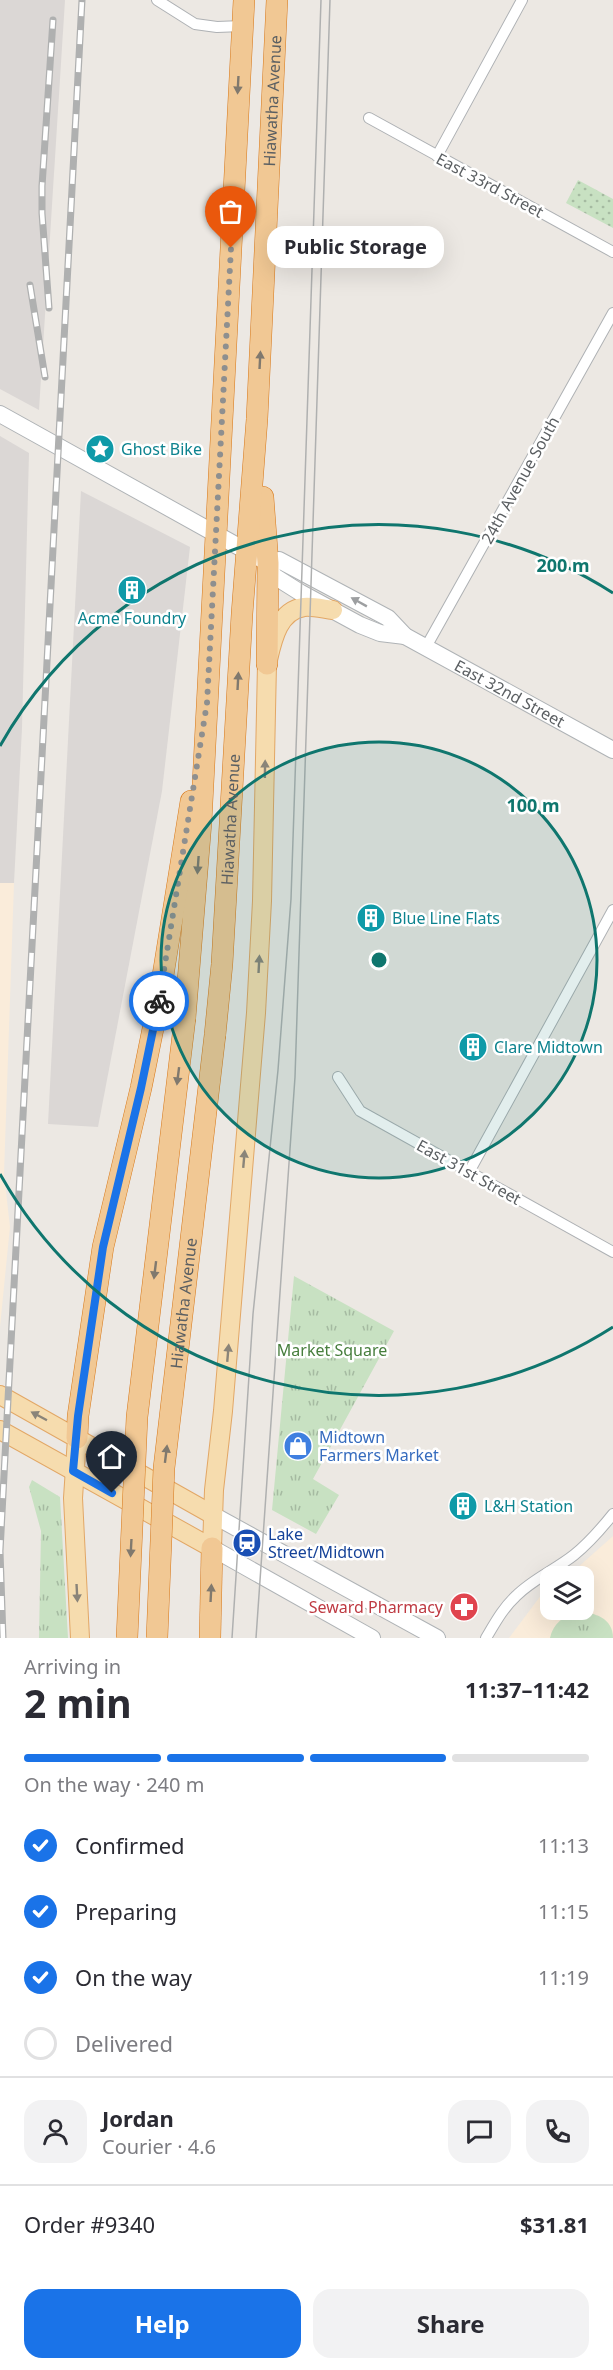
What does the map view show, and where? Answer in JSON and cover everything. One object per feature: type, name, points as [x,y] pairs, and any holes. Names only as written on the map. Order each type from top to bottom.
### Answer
[{"type":"highway","name":"Hiawatha Avenue","points":[[127,1638],[137,1417],[185,1018],[201,822],[244,0]]},
{"type":"highway","name":"Hiawatha Avenue","points":[[157,1638],[164,1468],[222,964],[257,418],[277,0]]},
{"type":"highway","points":[[257,418],[268,563],[267,664]]},
{"type":"highway","points":[[77,1438],[79,1406],[103,1247],[141,1088],[160,994],[207,703]]},
{"type":"highway","points":[[210,1638],[212,1548]]},
{"type":"main road","points":[[0,1430],[212,1548],[256,1013],[262,902],[267,664],[274,634],[286,617],[301,607],[333,610]]},
{"type":"main road","points":[[0,1395],[213,1515]]},
{"type":"main road","points":[[77,1438],[73,1471],[80,1638]]},
{"type":"street","points":[[157,0],[195,24],[242,27]]},
{"type":"street","points":[[437,156],[522,0]]},
{"type":"street","name":"East 33rd Street","points":[[369,118],[613,252]]},
{"type":"street","name":"24th Avenue South","points":[[426,647],[613,313]]},
{"type":"street","name":"East 32nd Street","points":[[0,414],[247,550],[268,563],[274,576],[333,610],[380,633],[405,636]]},
{"type":"street","name":"East 32nd Street","points":[[268,563],[279,560],[302,571],[388,618],[405,636],[613,750]]},
{"type":"street","points":[[469,1172],[613,910]]},
{"type":"street","name":"East 31st Street","points":[[338,1077],[360,1112],[613,1252]]},
{"type":"street","points":[[486,1638],[500,1615],[515,1597],[534,1581],[573,1556],[595,1536],[613,1514]]},
{"type":"street","points":[[213,1515],[436,1638]]},
{"type":"street","points":[[212,1548],[372,1638]]},
{"type":"shaded area","points":[[0,0],[65,0],[39,410],[0,389]]},
{"type":"shaded area","points":[[0,436],[29,453],[22,728],[14,883],[0,883]]},
{"type":"shaded area","points":[[81,491],[190,547],[162,791],[98,1127],[48,1124]]},
{"type":"shaded area","points":[[0,883],[14,883],[4,1174],[10,1227],[0,1327]]},
{"type":"shaded area","points":[[613,1536],[613,1638],[509,1638],[540,1597],[540,1620],[594,1620],[594,1566],[579,1566]]},
{"type":"green space","points":[[578,180],[613,199],[613,228],[566,203]]},
{"type":"green space","name":"Market Square","points":[[294,1276],[394,1331],[313,1479],[339,1495],[316,1534],[272,1510]]},
{"type":"green space","points":[[32,1480],[60,1497],[68,1638],[39,1638],[41,1531],[29,1487]]},
{"type":"green space","points":[[594,1614],[610,1626],[613,1638],[550,1638],[560,1621],[594,1620]]},
{"type":"tram line","points":[[232,1638],[253,1314],[278,1070],[291,899],[321,0]]},
{"type":"tram line","points":[[256,1638],[295,1077],[330,0]]},
{"type":"railway","points":[[3,1638],[0,1551],[82,0]]},
{"type":"railway","points":[[49,308],[42,186],[53,20]]},
{"type":"railway","points":[[30,285],[45,377]]},
{"type":"way so far","points":[[159,1001],[207,703],[231,248]]},
{"type":"place","name":"Public Storage","points":[[231,248]]},
{"type":"place","name":"Ghost Bike","points":[[100,449]]},
{"type":"place","name":"Acme Foundry","points":[[132,590]]},
{"type":"place","name":"Blue Line Flats","points":[[371,918]]},
{"type":"place","name":"Clare Midtown","points":[[473,1047]]},
{"type":"place","name":"Midtown Farmers Market","points":[[298,1446]]},
{"type":"place","name":"L&H Station","points":[[463,1506]]},
{"type":"place","name":"Lake Street/Midtown","points":[[247,1543]]},
{"type":"place","name":"Seward Pharmacy","points":[[464,1607]]},
{"type":"route","points":[[112,1493],[73,1471],[78,1416],[103,1247],[159,1001]]}]
